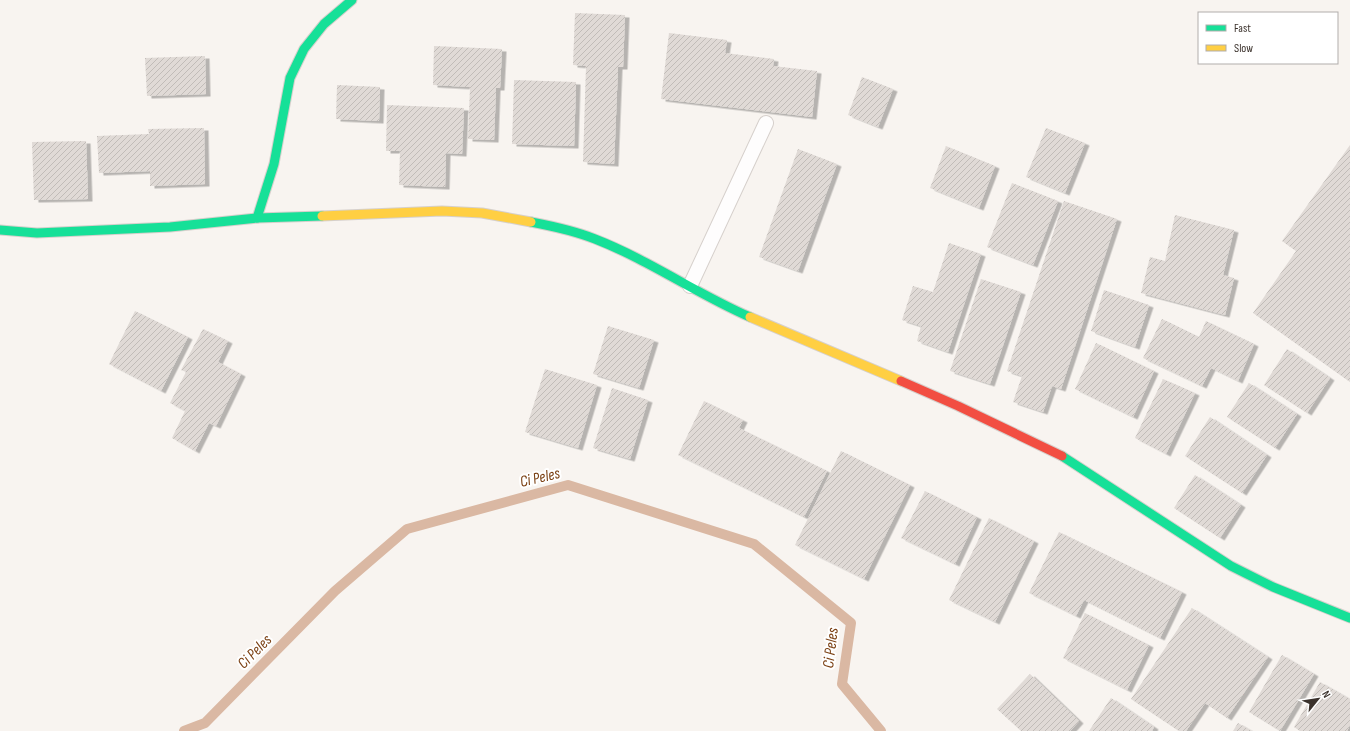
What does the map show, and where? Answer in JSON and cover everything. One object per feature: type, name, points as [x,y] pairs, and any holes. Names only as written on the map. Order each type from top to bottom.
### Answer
[{"type":"main road","points":[[257,218],[274,164],[290,78],[304,49],[324,24],[352,0]]},
{"type":"main road","points":[[0,230],[37,233],[162,228],[257,218],[442,211],[482,213],[555,227],[595,239],[636,258],[742,314],[790,336],[833,352],[958,406],[1064,457],[1231,566],[1273,587],[1350,618]]},
{"type":"lane","points":[[690,286],[766,123]]},
{"type":"building","points":[[575,13],[625,15],[623,67],[618,67],[614,164],[583,162],[586,66],[573,65]]},
{"type":"building","points":[[669,33],[727,40],[725,53],[774,59],[773,66],[817,71],[812,117],[661,99]]},
{"type":"building","points":[[434,46],[502,49],[500,88],[496,88],[494,140],[468,139],[470,87],[433,85]]},
{"type":"building","points":[[205,56],[206,94],[147,96],[145,58]]},
{"type":"building","points":[[862,77],[893,89],[878,127],[848,115]]},
{"type":"building","points":[[514,80],[576,82],[574,146],[512,144]]},
{"type":"building","points":[[337,85],[380,87],[379,121],[336,119]]},
{"type":"building","points":[[387,105],[464,108],[462,154],[446,153],[445,187],[399,185],[400,151],[386,151]]},
{"type":"building","points":[[204,128],[205,184],[150,186],[150,171],[99,173],[97,136],[149,134],[148,129]]},
{"type":"building","points":[[1046,128],[1085,143],[1065,193],[1026,177]]},
{"type":"building","points":[[86,141],[88,199],[34,200],[32,142]]},
{"type":"building","points":[[1350,145],[1350,382],[1253,313],[1296,251],[1282,241]]},
{"type":"building","points":[[946,146],[995,166],[979,208],[930,188]]},
{"type":"building","points":[[798,149],[837,164],[798,271],[759,257]]},
{"type":"building","points":[[1012,183],[1058,201],[1033,265],[987,247]]},
{"type":"building","points":[[1064,201],[1117,219],[1061,389],[1052,386],[1043,412],[1013,402],[1022,376],[1007,371]]},
{"type":"building","points":[[1175,215],[1234,230],[1223,275],[1234,278],[1225,315],[1141,293],[1150,257],[1165,261]]},
{"type":"building","points":[[949,243],[981,254],[948,352],[917,341],[921,326],[902,320],[913,286],[933,292]]},
{"type":"building","points":[[981,279],[1021,292],[990,384],[950,371]]},
{"type":"building","points":[[1104,290],[1149,305],[1135,347],[1091,331]]},
{"type":"building","points":[[135,311],[188,337],[161,391],[109,364]]},
{"type":"building","points":[[1162,319],[1199,337],[1206,321],[1254,344],[1238,381],[1211,368],[1202,386],[1143,358]]},
{"type":"building","points":[[608,326],[654,340],[639,388],[593,374]]},
{"type":"building","points":[[203,329],[228,341],[218,362],[241,374],[216,426],[209,423],[195,451],[172,438],[185,411],[170,403],[186,372],[181,370]]},
{"type":"building","points":[[1096,343],[1154,371],[1133,417],[1075,389]]},
{"type":"building","points":[[1287,349],[1330,378],[1307,413],[1264,385]]},
{"type":"building","points":[[545,369],[597,385],[578,448],[525,432]]},
{"type":"building","points":[[1163,379],[1195,393],[1166,454],[1135,438]]},
{"type":"building","points":[[1249,383],[1297,414],[1275,448],[1227,417]]},
{"type":"building","points":[[612,388],[648,400],[630,459],[593,448]]},
{"type":"building","points":[[704,401],[743,420],[739,428],[827,471],[804,517],[678,455]]},
{"type":"building","points":[[1210,417],[1267,455],[1242,493],[1185,456]]},
{"type":"building","points":[[841,451],[910,485],[864,579],[795,545]]},
{"type":"building","points":[[1195,475],[1241,505],[1220,538],[1174,508]]},
{"type":"building","points":[[925,491],[977,517],[955,564],[901,538]]},
{"type":"building","points":[[989,518],[1034,541],[995,622],[949,600]]},
{"type":"building","points":[[1059,532],[1182,592],[1160,638],[1084,600],[1076,616],[1029,593]]},
{"type":"building","points":[[1192,608],[1268,657],[1227,718],[1205,703],[1186,731],[1179,731],[1131,699]]},
{"type":"building","points":[[1085,613],[1149,645],[1127,690],[1063,658]]},
{"type":"building","points":[[1282,655],[1314,674],[1280,731],[1249,712]]},
{"type":"building","points":[[1030,674],[1079,721],[1070,731],[1021,731],[997,709]]},
{"type":"building","points":[[1320,682],[1350,699],[1350,725],[1347,731],[1300,731],[1294,727]]},
{"type":"building","points":[[1111,698],[1154,727],[1152,731],[1089,731]]},
{"type":"building","points":[[1238,723],[1252,731],[1233,731]]},
{"type":"waterway","name":"Ci Peles","points":[[184,731],[205,723],[335,591],[407,529],[568,485],[754,544],[851,623],[842,684],[881,731]]},
{"type":"traffic: fast","points":[[257,218],[274,164],[290,78],[304,49],[324,24],[352,0]]},
{"type":"traffic: fast","points":[[0,230],[37,233],[170,227],[257,218],[322,216]]},
{"type":"traffic: fast","points":[[531,222],[580,234],[615,247],[730,308],[750,317]]},
{"type":"traffic: fast","points":[[1062,456],[1231,566],[1273,587],[1350,618]]},
{"type":"traffic: slow","points":[[322,216],[442,211],[482,213],[531,222]]},
{"type":"traffic: slow","points":[[750,317],[901,381]]},
{"type":"traffic: jam","points":[[901,381],[958,406],[1062,456]]}]
